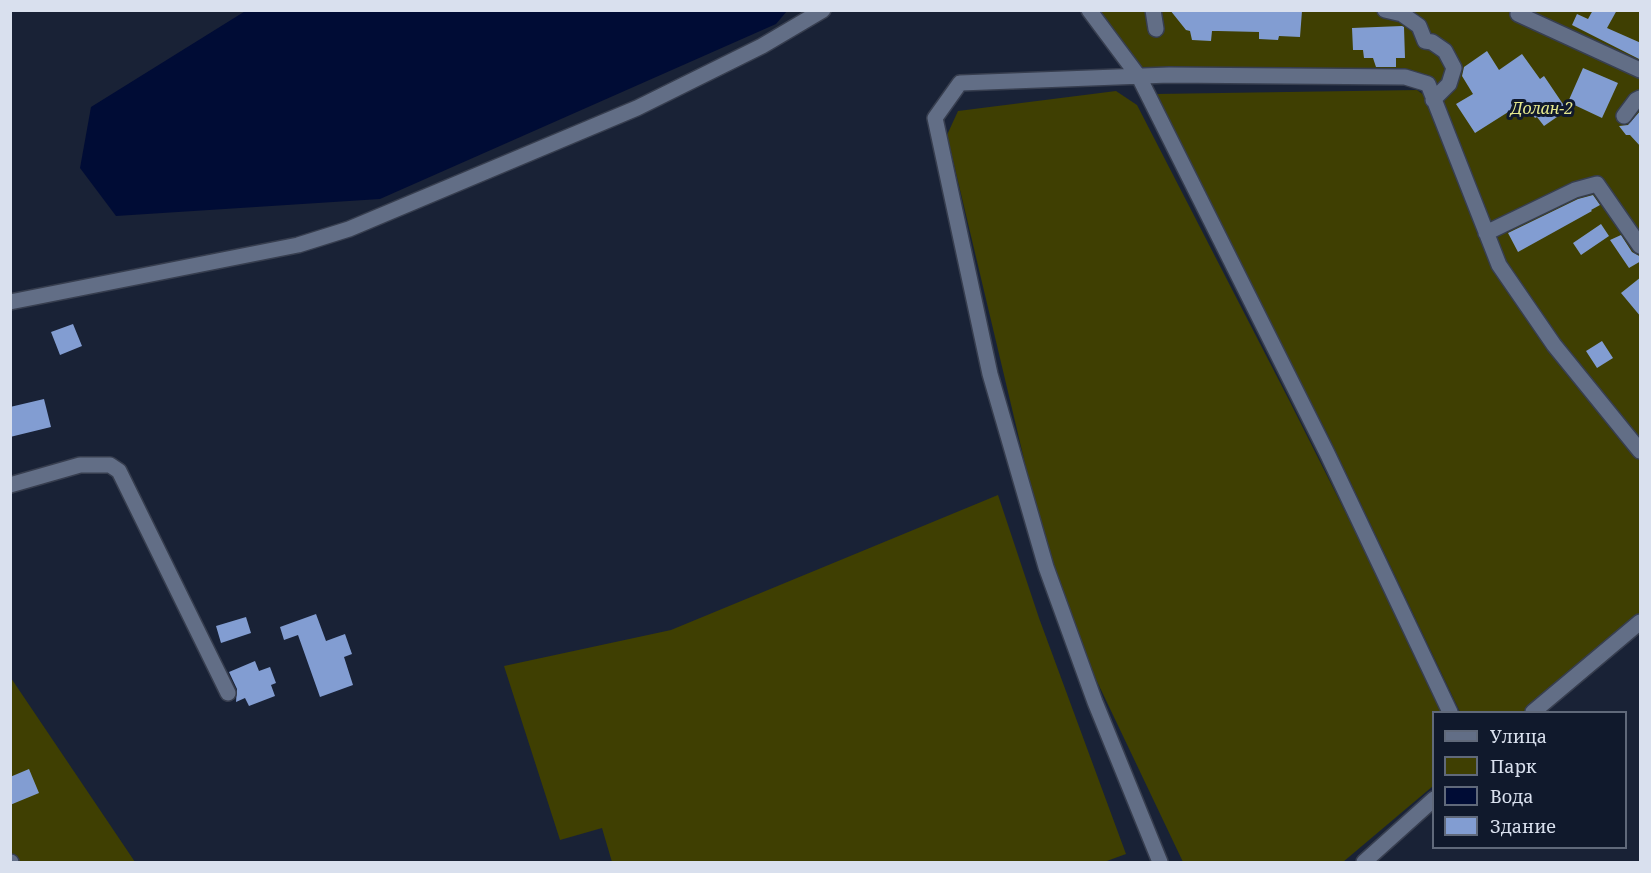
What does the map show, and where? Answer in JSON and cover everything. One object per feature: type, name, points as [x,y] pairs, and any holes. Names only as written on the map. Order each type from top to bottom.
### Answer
[{"type":"street","points":[[10,302],[298,245],[349,230],[637,108],[762,46],[823,10]]},
{"type":"street","points":[[1089,10],[1139,77],[1327,453],[1450,711]]},
{"type":"street","points":[[1153,10],[1156,29]]},
{"type":"street","points":[[1385,10],[1402,15],[1419,26],[1425,40],[1445,51],[1454,68],[1449,84],[1432,100]]},
{"type":"street","points":[[1518,14],[1641,70]]},
{"type":"street","points":[[1161,862],[1095,702],[1046,567],[990,374],[936,118],[960,83],[1169,75],[1405,77],[1428,84],[1432,100],[1499,266],[1554,345],[1641,450]]},
{"type":"street","points":[[1624,116],[1636,100],[1641,98]]},
{"type":"street","points":[[1486,232],[1575,190],[1597,184],[1641,246]]},
{"type":"street","points":[[10,485],[80,465],[110,465],[119,471],[228,693]]},
{"type":"street","points":[[1534,711],[1641,622]]},
{"type":"street","points":[[1364,862],[1432,801]]},
{"type":"green space","name":"Долан-2","points":[[1089,11],[1640,11],[1640,451],[1499,265],[1428,84],[1139,77]]},
{"type":"green space","points":[[1417,90],[1428,98],[1537,332],[1640,461],[1640,614],[1527,711],[1460,711],[1327,433],[1156,105],[1156,94]]},
{"type":"green space","points":[[1116,91],[1137,105],[1288,398],[1399,619],[1442,711],[1432,711],[1432,787],[1343,862],[1183,862],[1093,673],[1042,535],[947,135],[958,111]]},
{"type":"green space","points":[[998,495],[1039,618],[1126,854],[1104,862],[612,862],[602,828],[560,840],[504,666],[671,630]]},
{"type":"green space","points":[[11,678],[135,862],[11,862]]},
{"type":"water","points":[[247,10],[787,11],[776,24],[380,199],[116,216],[80,168],[91,107]]},
{"type":"building","points":[[1170,10],[1302,11],[1300,37],[1279,36],[1278,40],[1259,39],[1259,32],[1212,31],[1211,41],[1192,40],[1190,31],[1186,30]]},
{"type":"building","points":[[1593,10],[1617,10],[1607,28],[1641,43],[1641,60],[1572,25],[1577,14],[1588,19]]},
{"type":"building","points":[[1404,27],[1405,58],[1396,58],[1396,67],[1376,67],[1373,58],[1364,58],[1363,50],[1353,50],[1352,28]]},
{"type":"building","points":[[1487,51],[1499,70],[1522,54],[1540,79],[1544,76],[1567,110],[1544,126],[1524,102],[1475,133],[1456,104],[1473,94],[1462,76],[1464,67]]},
{"type":"building","points":[[1583,68],[1618,83],[1602,118],[1568,102]]},
{"type":"building","points":[[1641,110],[1641,147],[1619,126],[1628,125]]},
{"type":"building","points":[[1593,195],[1600,205],[1518,252],[1508,233],[1578,199]]},
{"type":"building","points":[[1601,224],[1609,236],[1581,255],[1573,243]]},
{"type":"building","points":[[1621,235],[1632,252],[1641,257],[1641,261],[1629,268],[1610,240]]},
{"type":"building","points":[[1641,277],[1641,317],[1621,293]]},
{"type":"building","points":[[73,324],[82,346],[60,355],[51,332]]},
{"type":"building","points":[[1602,341],[1613,358],[1597,368],[1586,351]]},
{"type":"building","points":[[44,399],[51,427],[10,437],[10,407]]},
{"type":"building","points":[[316,614],[326,641],[345,634],[352,654],[344,657],[353,685],[320,697],[298,635],[284,640],[280,627]]},
{"type":"building","points":[[246,617],[251,633],[221,643],[216,626]]},
{"type":"building","points":[[255,661],[259,671],[270,667],[276,683],[271,685],[275,696],[249,706],[245,698],[236,702],[237,689],[229,672]]},
{"type":"building","points":[[29,769],[39,793],[10,805],[10,777]]}]
